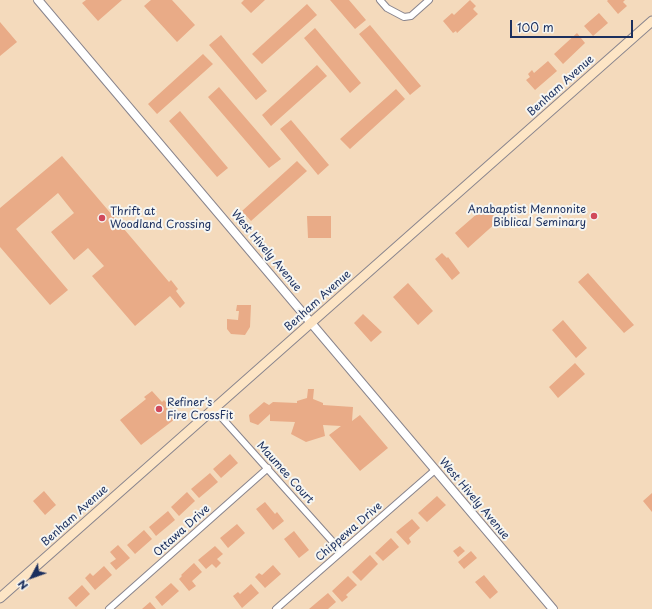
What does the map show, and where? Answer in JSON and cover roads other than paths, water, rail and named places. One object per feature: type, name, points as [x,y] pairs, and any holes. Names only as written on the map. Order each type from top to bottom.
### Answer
[{"type":"main road","name":"Benham Avenue","points":[[0,598],[652,21]]},
{"type":"street","name":"West Hively Avenue","points":[[38,0],[553,609]]},
{"type":"street","points":[[380,0],[386,8],[404,17],[411,16],[429,0]]},
{"type":"street","name":"Maumee Court","points":[[214,409],[341,551]]},
{"type":"street","name":"Ottawa Drive","points":[[109,609],[268,468]]},
{"type":"street","name":"Chippewa Drive","points":[[276,609],[435,470]]},
{"type":"place","name":"Anabaptist Mennonite Biblical Seminary","points":[[594,216]]},
{"type":"place","name":"Thrift at Woodland Crossing","points":[[102,218]]},
{"type":"place","name":"Refiner's Fire CrossFit","points":[[159,409]]}]
